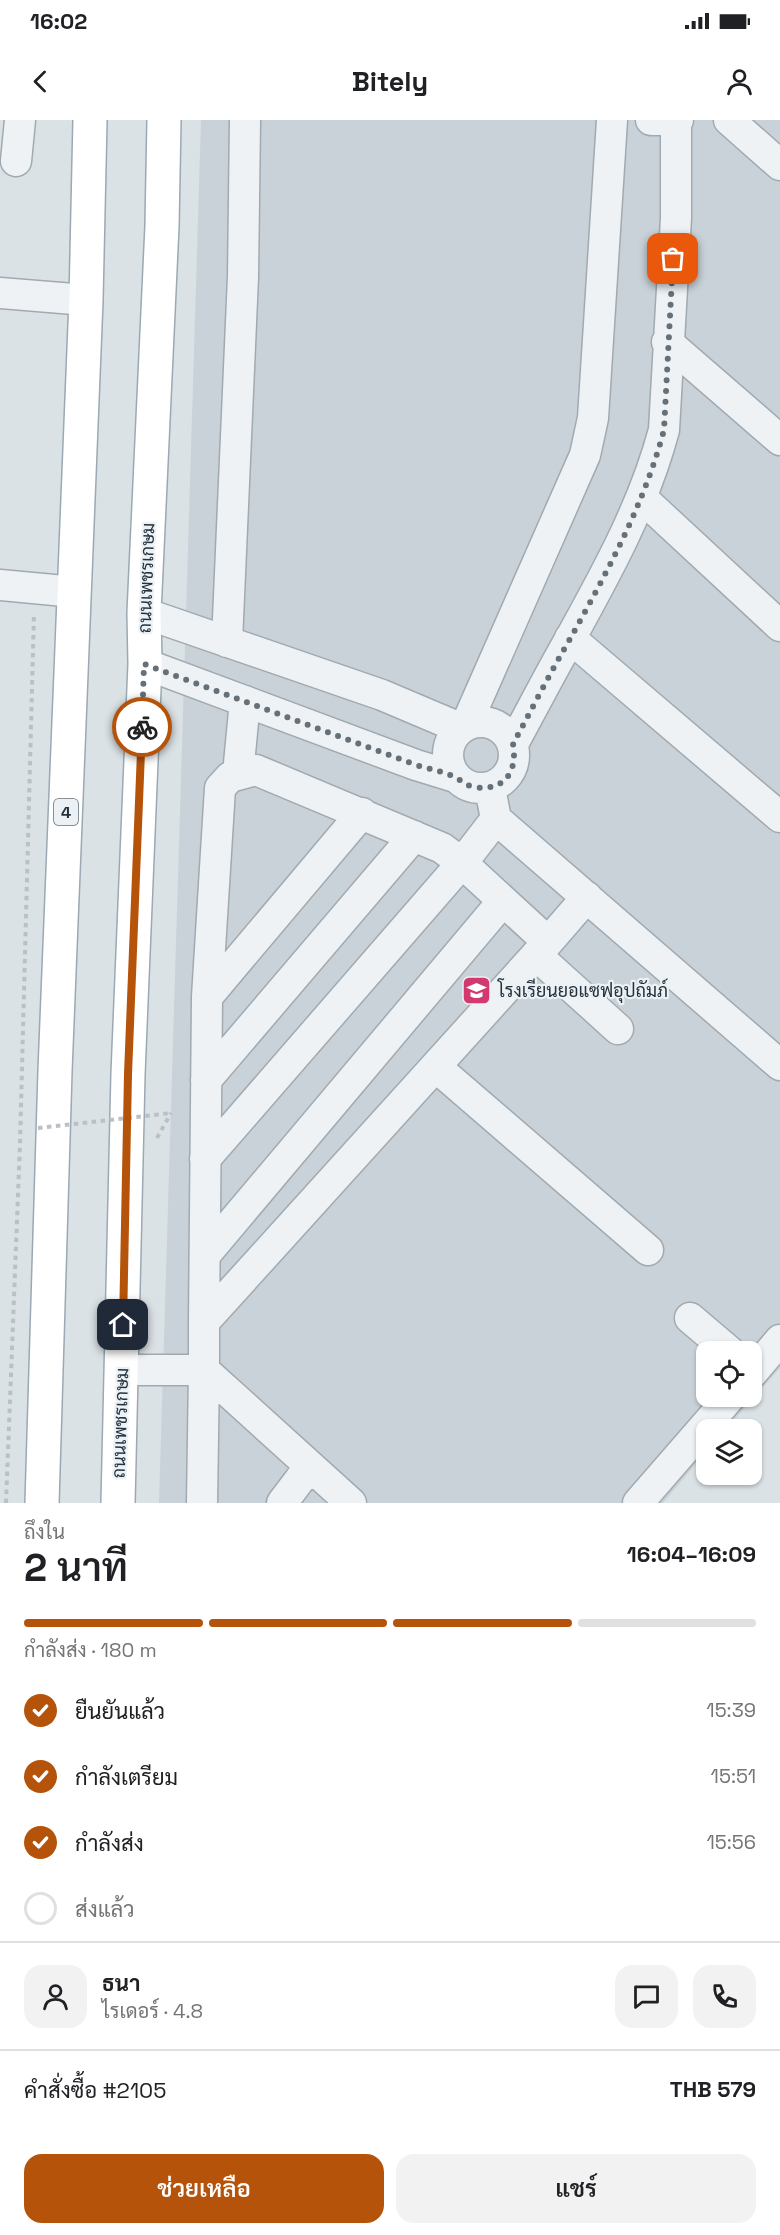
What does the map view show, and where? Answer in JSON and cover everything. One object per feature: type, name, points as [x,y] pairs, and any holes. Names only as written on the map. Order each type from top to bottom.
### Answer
[{"type":"main road","name":"4","points":[[42,1503],[55,1082],[86,300],[90,120]]},
{"type":"main road","name":"ถนนเพชรเกษม","points":[[117,1503],[128,1074],[144,613],[162,226],[164,120]]},
{"type":"street","points":[[16,161],[20,120]]},
{"type":"street","points":[[238,774],[237,645],[245,120]]},
{"type":"street","points":[[455,777],[447,757],[449,746],[463,727],[587,446],[593,418],[612,120]]},
{"type":"street","points":[[513,744],[617,553],[642,498],[664,430],[667,342],[676,218],[677,120],[651,120]]},
{"type":"street","points":[[747,126],[780,165]]},
{"type":"street","points":[[0,293],[86,300]]},
{"type":"street","points":[[667,342],[780,441]]},
{"type":"street","points":[[642,498],[780,626]]},
{"type":"street","points":[[0,585],[75,592]]},
{"type":"street","points":[[144,613],[382,695],[463,727],[485,721],[494,724],[509,735],[513,744],[515,758],[512,772],[502,782],[489,788],[471,787],[455,777],[416,765],[144,664]]},
{"type":"street","points":[[570,638],[780,817]]},
{"type":"street","points":[[202,1503],[207,997],[220,788],[230,777],[256,770],[442,848],[462,862],[503,901],[542,949],[618,1029]]},
{"type":"street","points":[[489,788],[496,819],[780,1065]]},
{"type":"street","points":[[207,997],[362,813]]},
{"type":"street","points":[[205,1159],[462,862],[496,819]]},
{"type":"street","points":[[206,1080],[414,836]]},
{"type":"street","points":[[204,1322],[587,897]]},
{"type":"street","points":[[205,1255],[503,901]]},
{"type":"street","points":[[436,1067],[648,1250]]},
{"type":"street","points":[[690,1318],[717,1341]]},
{"type":"street","points":[[762,1360],[780,1340]]},
{"type":"street","points":[[121,1370],[204,1370],[351,1503]]},
{"type":"street","points":[[638,1503],[721,1407]]},
{"type":"street","points":[[282,1503],[310,1466]]},
{"type":"path","points":[[6,1503],[21,1132],[35,588]]},
{"type":"path","points":[[38,1128],[171,1113],[157,1138]]},
{"type":"shaded area","name":"โรงเรียนยอแซฟอุปถัมภ์","points":[[201,120],[780,120],[780,1368],[762,1388],[762,1341],[696,1341],[696,1407],[745,1407],[735,1419],[696,1419],[696,1464],[663,1503],[159,1503]]},
{"type":"way so far","points":[[142,727],[144,664],[416,765],[455,777],[471,787],[489,788],[502,782],[512,772],[515,758],[513,744],[617,553],[642,498],[660,446],[664,430],[665,375],[673,259]]},
{"type":"place","name":"โรงเรียนยอแซฟอุปถัมภ์","points":[[477,990]]},
{"type":"route","points":[[123,1325],[128,1074],[142,727]]}]
